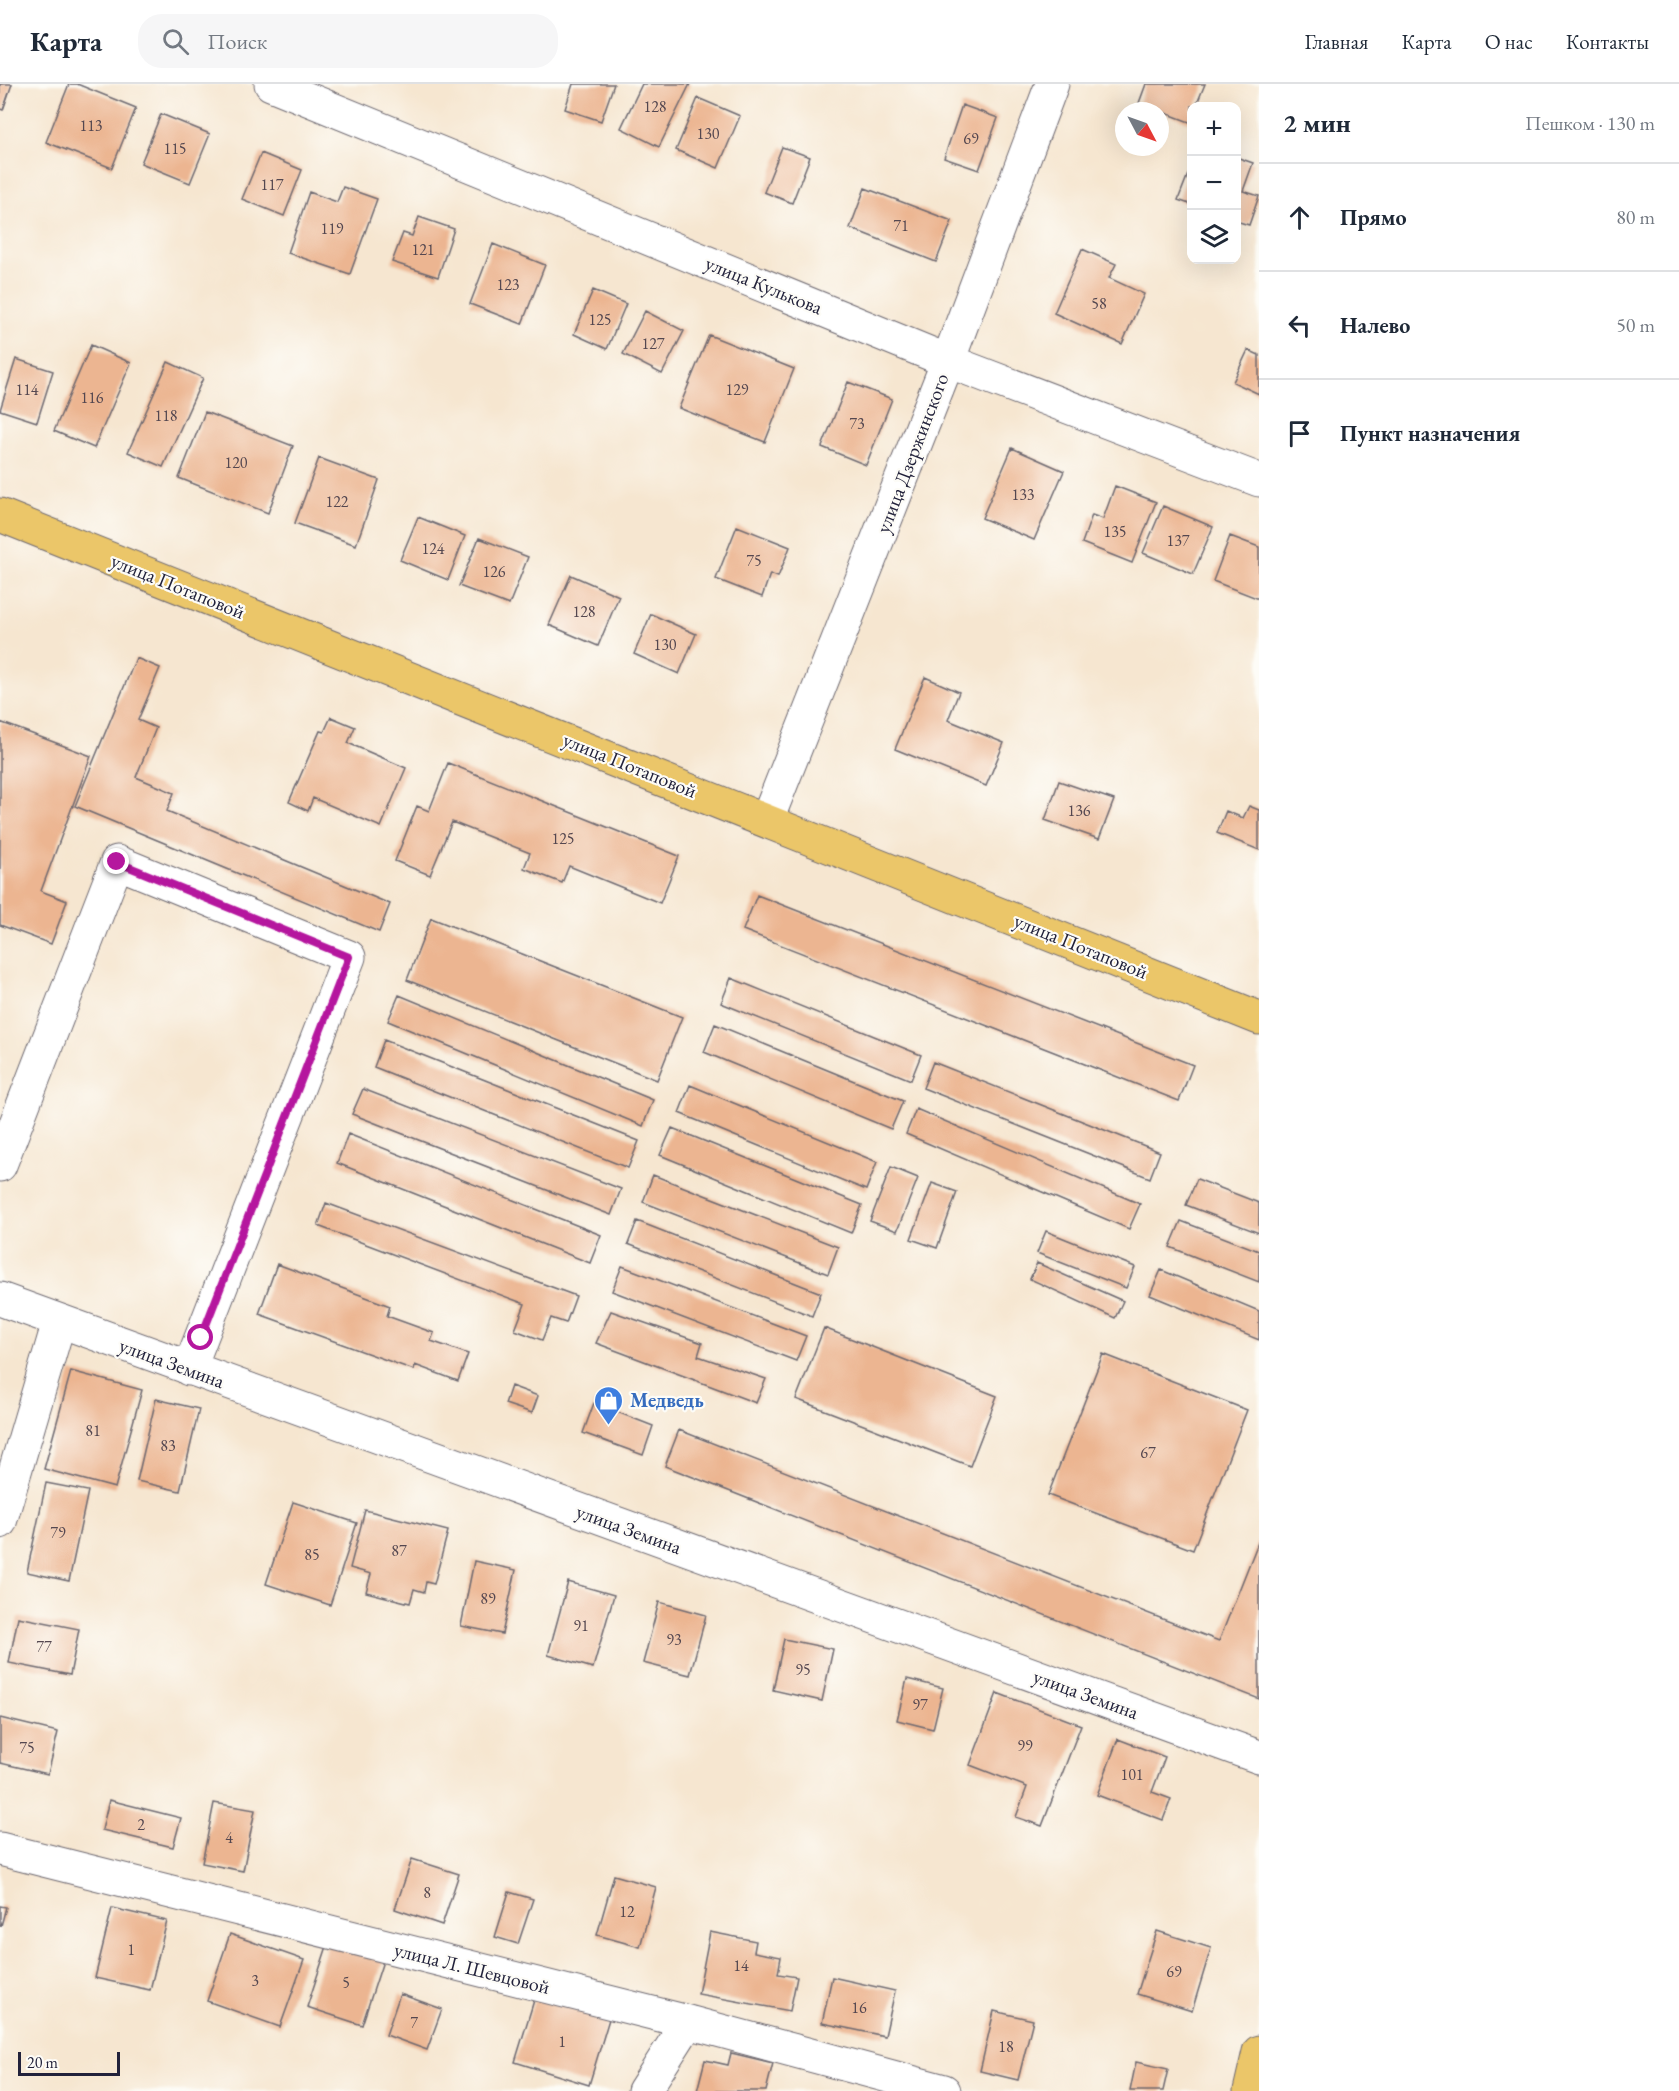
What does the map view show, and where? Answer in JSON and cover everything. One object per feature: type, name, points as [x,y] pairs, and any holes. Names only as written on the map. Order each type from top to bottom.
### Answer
[{"type":"main road","name":"улица Потаповой","points":[[0,515],[1259,1018]]},
{"type":"main road","points":[[1250,2091],[1259,2052]]},
{"type":"street","name":"улица Кулькова","points":[[271,84],[948,361],[1259,480]]},
{"type":"street","name":"улица Дзержинского","points":[[767,820],[948,361],[1052,84]]},
{"type":"street","points":[[0,1165],[117,862],[349,957],[189,1369]]},
{"type":"street","name":"улица Земина","points":[[0,1299],[1259,1757]]},
{"type":"street","points":[[0,1521],[59,1322]]},
{"type":"street","name":"улица Л. Шевцовой","points":[[0,1849],[688,2022],[875,2082],[944,2091]]},
{"type":"street","points":[[644,2091],[688,2022]]},
{"type":"building","points":[[0,84],[12,84],[3,110],[0,109]]},
{"type":"building","points":[[69,84],[77,84],[136,108],[112,168],[46,142]]},
{"type":"building","points":[[573,84],[614,84],[601,121],[565,109]]},
{"type":"building","points":[[642,84],[690,84],[659,147],[621,128]]},
{"type":"building","points":[[1146,84],[1205,84],[1198,102],[1187,102],[1187,121],[1169,114],[1169,102],[1139,102]]},
{"type":"building","points":[[698,98],[740,116],[718,168],[676,150]]},
{"type":"building","points":[[962,105],[998,118],[979,170],[944,158]]},
{"type":"building","points":[[161,114],[210,134],[190,183],[141,163]]},
{"type":"building","points":[[782,147],[810,157],[792,203],[764,192]]},
{"type":"building","points":[[261,153],[302,170],[284,216],[242,199]]},
{"type":"building","points":[[1241,159],[1253,163],[1243,191],[1259,196],[1249,225],[1241,223]]},
{"type":"building","points":[[1187,177],[1187,203],[1178,200]]},
{"type":"building","points":[[343,187],[377,199],[350,274],[288,253],[309,192],[337,202]]},
{"type":"building","points":[[865,188],[952,221],[936,262],[850,228]]},
{"type":"building","points":[[419,217],[454,229],[438,277],[392,262],[403,233],[412,236]]},
{"type":"building","points":[[493,244],[545,265],[522,324],[470,304]]},
{"type":"building","points":[[1082,249],[1116,264],[1109,278],[1144,294],[1122,344],[1054,313]]},
{"type":"building","points":[[593,290],[626,304],[607,349],[574,334]]},
{"type":"building","points":[[645,311],[684,331],[662,374],[623,354]]},
{"type":"building","points":[[709,335],[794,369],[765,442],[679,408]]},
{"type":"building","points":[[91,345],[131,363],[94,448],[54,431]]},
{"type":"building","points":[[1248,350],[1259,355],[1259,394],[1233,382]]},
{"type":"building","points":[[16,359],[53,371],[37,422],[0,410]]},
{"type":"building","points":[[168,362],[203,378],[163,467],[128,452]]},
{"type":"building","points":[[848,382],[892,399],[866,465],[822,447]]},
{"type":"building","points":[[205,412],[293,446],[268,513],[179,478]]},
{"type":"building","points":[[1012,448],[1064,471],[1034,540],[982,518]]},
{"type":"building","points":[[319,458],[379,480],[356,545],[295,523]]},
{"type":"building","points":[[1115,486],[1156,502],[1132,563],[1082,543],[1092,515],[1103,519]]},
{"type":"building","points":[[1163,506],[1213,527],[1193,574],[1143,553]]},
{"type":"building","points":[[418,517],[465,536],[448,580],[400,560]]},
{"type":"building","points":[[737,526],[790,547],[778,577],[770,574],[762,597],[716,579]]},
{"type":"building","points":[[1230,536],[1259,547],[1259,599],[1213,581]]},
{"type":"building","points":[[479,538],[528,557],[509,605],[459,586]]},
{"type":"building","points":[[571,575],[619,596],[598,646],[549,625]]},
{"type":"building","points":[[651,614],[696,634],[679,674],[634,654]]},
{"type":"building","points":[[136,658],[160,668],[138,720],[156,728],[136,777],[174,793],[167,811],[390,904],[379,932],[75,806]]},
{"type":"building","points":[[925,677],[959,692],[948,720],[1004,743],[986,786],[895,749]]},
{"type":"building","points":[[331,717],[355,727],[348,743],[406,768],[381,827],[313,798],[308,811],[289,802],[320,731],[324,732]]},
{"type":"building","points":[[0,722],[91,756],[41,891],[67,901],[51,944],[0,925]]},
{"type":"building","points":[[448,763],[679,856],[660,903],[569,866],[562,883],[524,868],[530,853],[452,822],[430,875],[395,861],[417,806],[429,811]]},
{"type":"building","points":[[1059,781],[1114,800],[1099,839],[1045,820]]},
{"type":"building","points":[[1249,806],[1259,810],[1259,850],[1217,833],[1226,811],[1243,818]]},
{"type":"building","points":[[757,895],[1193,1065],[1179,1101],[743,930]]},
{"type":"building","points":[[431,918],[682,1017],[657,1080],[407,980]]},
{"type":"building","points":[[731,978],[921,1055],[911,1080],[721,1003]]},
{"type":"building","points":[[399,995],[653,1100],[643,1126],[388,1021]]},
{"type":"building","points":[[715,1024],[903,1101],[891,1129],[704,1052]]},
{"type":"building","points":[[384,1040],[639,1141],[628,1168],[374,1067]]},
{"type":"building","points":[[933,1062],[1160,1152],[1150,1178],[923,1088]]},
{"type":"building","points":[[690,1085],[877,1162],[866,1190],[679,1113]]},
{"type":"building","points":[[363,1089],[621,1189],[611,1215],[352,1114]]},
{"type":"building","points":[[916,1109],[1140,1204],[1129,1229],[906,1134]]},
{"type":"building","points":[[672,1128],[862,1205],[851,1233],[660,1155]]},
{"type":"building","points":[[348,1134],[601,1235],[590,1263],[337,1163]]},
{"type":"building","points":[[891,1167],[918,1178],[897,1231],[870,1221]]},
{"type":"building","points":[[653,1175],[838,1247],[828,1274],[643,1202]]},
{"type":"building","points":[[1197,1179],[1259,1203],[1259,1233],[1186,1205]]},
{"type":"building","points":[[932,1183],[957,1192],[937,1248],[911,1239]]},
{"type":"building","points":[[326,1203],[576,1296],[566,1323],[551,1318],[542,1340],[515,1330],[525,1304],[318,1226]]},
{"type":"building","points":[[637,1221],[821,1293],[812,1316],[628,1244]]},
{"type":"building","points":[[1181,1221],[1259,1251],[1259,1282],[1170,1247]]},
{"type":"building","points":[[1046,1231],[1135,1267],[1126,1288],[1037,1253]]},
{"type":"building","points":[[1037,1263],[1123,1301],[1115,1318],[1030,1279]]},
{"type":"building","points":[[277,1264],[390,1306],[387,1316],[434,1333],[431,1341],[468,1354],[458,1381],[415,1365],[414,1370],[259,1314]]},
{"type":"building","points":[[622,1266],[806,1336],[796,1361],[612,1291]]},
{"type":"building","points":[[1161,1270],[1259,1311],[1259,1340],[1150,1295]]},
{"type":"building","points":[[611,1311],[702,1343],[698,1356],[766,1379],[756,1403],[596,1343]]},
{"type":"building","points":[[824,1328],[997,1396],[970,1466],[796,1399]]},
{"type":"building","points":[[1103,1354],[1247,1410],[1193,1550],[1048,1495]]},
{"type":"building","points":[[71,1371],[142,1390],[115,1488],[44,1469]]},
{"type":"building","points":[[511,1386],[538,1396],[532,1413],[505,1404]]},
{"type":"building","points":[[156,1399],[199,1409],[180,1491],[137,1481]]},
{"type":"building","points":[[594,1403],[653,1426],[643,1455],[583,1433]]},
{"type":"building","points":[[679,1430],[1219,1641],[1259,1540],[1259,1699],[665,1466]]},
{"type":"building","points":[[46,1483],[88,1491],[69,1581],[27,1572]]},
{"type":"building","points":[[293,1502],[357,1523],[330,1605],[266,1584]]},
{"type":"building","points":[[365,1510],[448,1531],[434,1584],[426,1582],[424,1592],[414,1589],[410,1603],[366,1592],[371,1574],[350,1568]]},
{"type":"building","points":[[474,1561],[516,1570],[502,1634],[461,1626]]},
{"type":"building","points":[[568,1582],[614,1595],[593,1668],[548,1655]]},
{"type":"building","points":[[659,1602],[706,1615],[690,1675],[643,1663]]},
{"type":"building","points":[[18,1617],[79,1629],[70,1675],[9,1663]]},
{"type":"building","points":[[784,1639],[833,1649],[822,1701],[773,1690]]},
{"type":"building","points":[[907,1679],[943,1688],[933,1729],[897,1720]]},
{"type":"building","points":[[997,1693],[1081,1725],[1042,1826],[1016,1817],[1027,1787],[970,1765]]},
{"type":"building","points":[[0,1718],[58,1732],[48,1774],[0,1763]]},
{"type":"building","points":[[1118,1739],[1165,1757],[1152,1792],[1171,1799],[1163,1820],[1097,1795]]},
{"type":"building","points":[[109,1800],[181,1818],[173,1847],[102,1830]]},
{"type":"building","points":[[214,1803],[255,1810],[243,1871],[202,1863]]},
{"type":"building","points":[[412,1859],[459,1874],[442,1925],[395,1909]]},
{"type":"building","points":[[614,1875],[656,1887],[640,1947],[597,1935]]},
{"type":"building","points":[[509,1892],[533,1899],[518,1944],[495,1937]]},
{"type":"building","points":[[0,1906],[6,1907],[1,1926],[0,1926]]},
{"type":"building","points":[[112,1908],[167,1921],[150,1990],[95,1978]]},
{"type":"building","points":[[1157,1931],[1211,1948],[1192,2011],[1137,1994]]},
{"type":"building","points":[[710,1932],[756,1941],[754,1952],[781,1957],[778,1974],[797,1977],[790,2011],[698,1994]]},
{"type":"building","points":[[230,1934],[304,1960],[280,2027],[207,2001]]},
{"type":"building","points":[[329,1940],[384,1958],[362,2025],[307,2007]]},
{"type":"building","points":[[832,1977],[895,1991],[885,2036],[822,2023]]},
{"type":"building","points":[[400,1994],[442,2009],[427,2050],[386,2035]]},
{"type":"building","points":[[535,1997],[609,2019],[589,2085],[515,2062]]},
{"type":"building","points":[[994,2011],[1033,2020],[1018,2080],[980,2071]]},
{"type":"building","points":[[731,2053],[773,2063],[766,2091],[697,2091],[705,2060],[728,2065]]},
{"type":"building","points":[[1136,2062],[1168,2069],[1163,2091],[1130,2091]]},
{"type":"place","name":"Медведь","points":[[609,1426]]},
{"type":"route","points":[[117,862],[349,957],[201,1338]]}]
